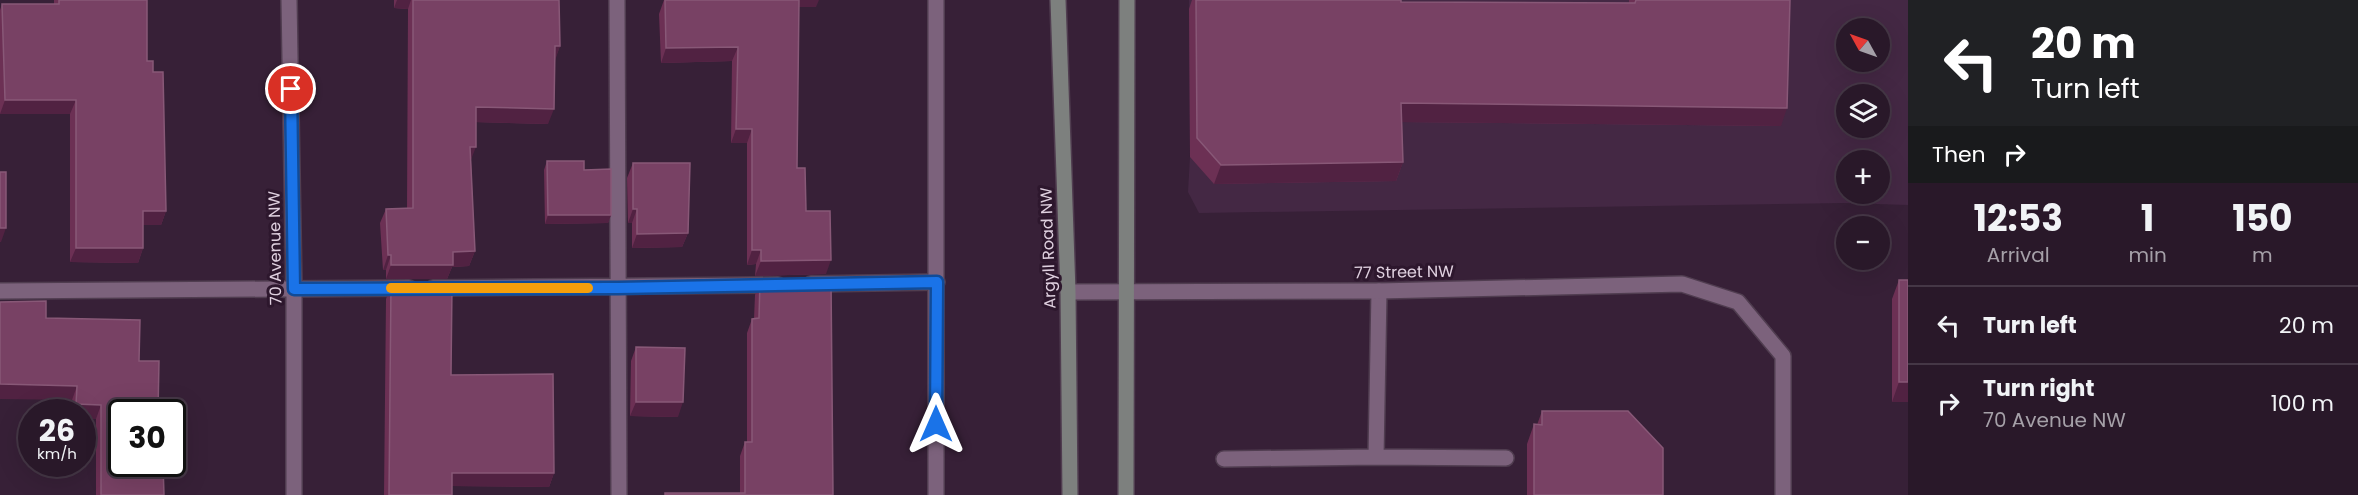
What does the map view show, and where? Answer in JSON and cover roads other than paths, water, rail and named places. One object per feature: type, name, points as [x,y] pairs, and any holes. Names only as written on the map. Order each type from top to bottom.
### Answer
[{"type":"main road","name":"Argyll Road NW","points":[[1058,0],[1068,292],[1070,495]]},
{"type":"main road","points":[[1126,0],[1126,495]]},
{"type":"street","name":"70 Avenue NW","points":[[289,0],[294,289],[294,495]]},
{"type":"street","points":[[617,0],[619,495]]},
{"type":"street","points":[[936,0],[936,495]]},
{"type":"street","points":[[0,291],[618,288],[937,282]]},
{"type":"street","name":"77 Street NW","points":[[1068,292],[1379,291],[1682,284],[1738,302],[1783,356],[1783,495]]},
{"type":"street","points":[[1376,457],[1379,291]]},
{"type":"street","points":[[1224,459],[1506,458]]}]
